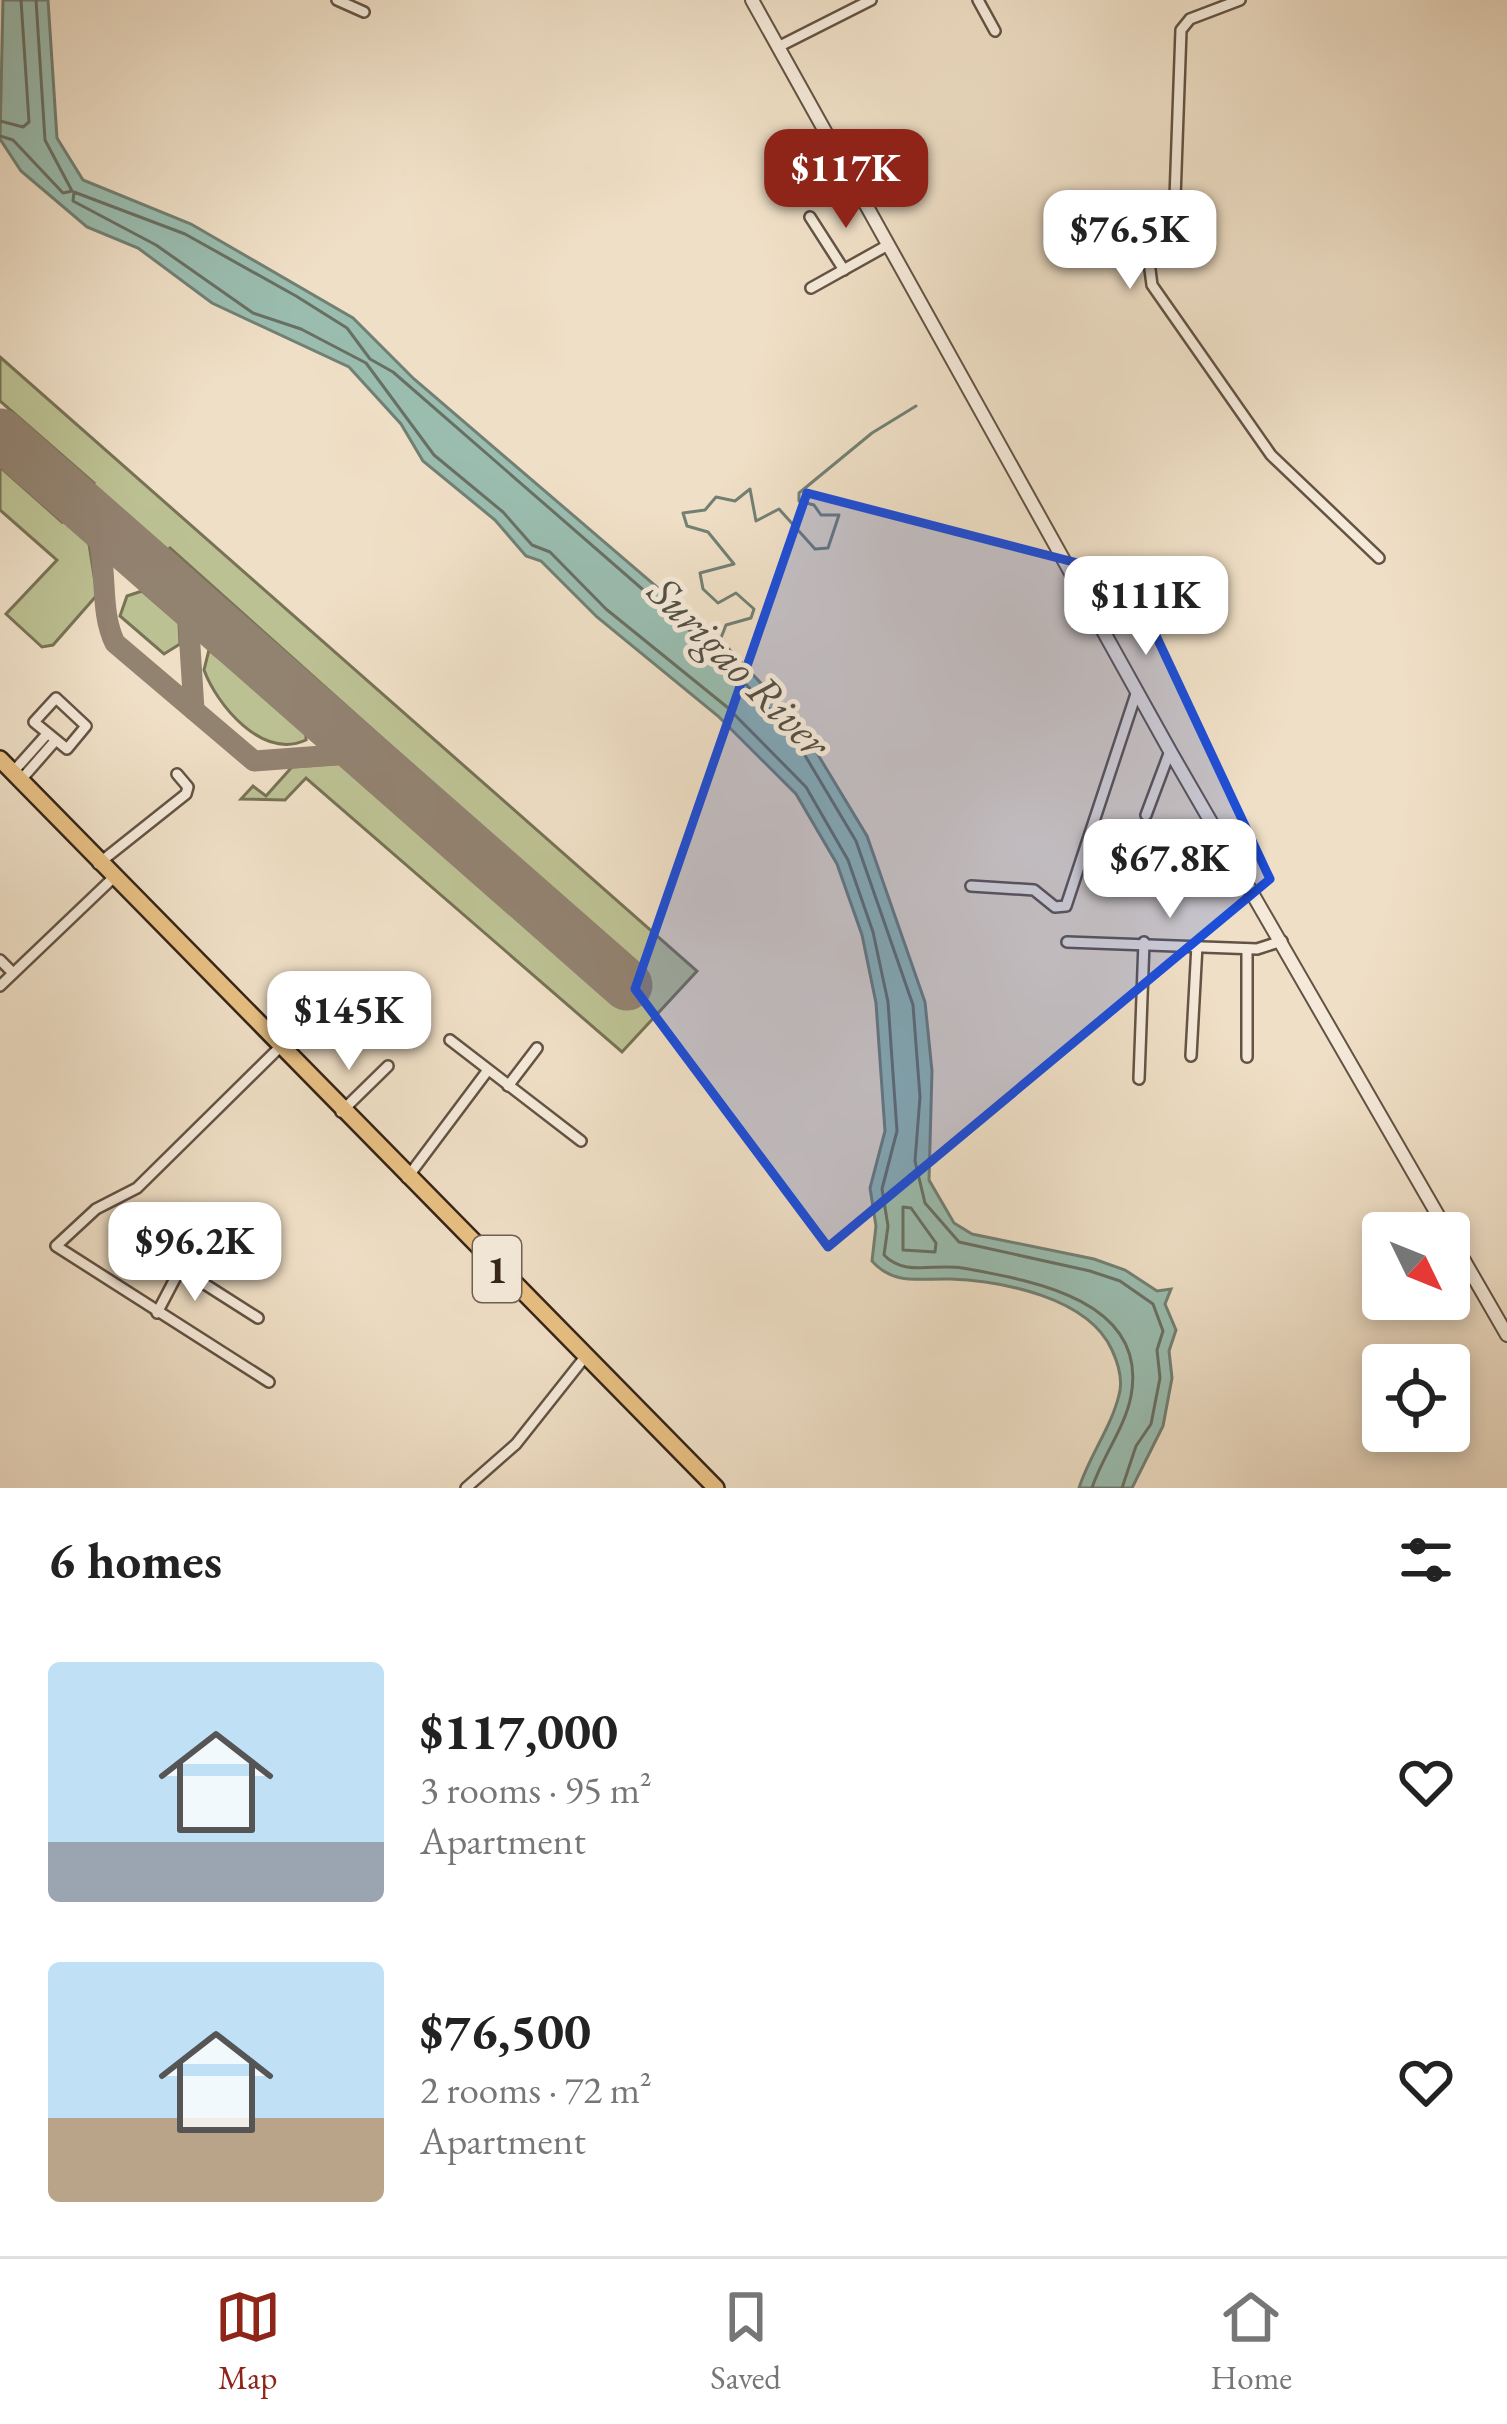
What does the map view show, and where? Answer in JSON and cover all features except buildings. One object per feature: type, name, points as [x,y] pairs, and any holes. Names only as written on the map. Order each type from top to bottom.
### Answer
[{"type":"highway","name":"1","points":[[6,766],[341,1112],[716,1488]]},
{"type":"street","points":[[337,0],[364,12]]},
{"type":"street","points":[[752,0],[1170,751],[1507,1335]]},
{"type":"street","points":[[778,47],[871,0]]},
{"type":"street","points":[[978,0],[995,31]]},
{"type":"street","points":[[1240,0],[1190,19],[1180,30],[1174,226],[1170,241],[1150,262],[1151,286],[1271,455],[1379,558]]},
{"type":"street","points":[[810,217],[844,270]]},
{"type":"street","points":[[811,288],[889,245]]},
{"type":"street","points":[[971,886],[1034,890],[1055,907],[1066,906],[1137,692]]},
{"type":"street","points":[[56,698],[85,729],[67,749],[51,737],[34,722],[56,698]]},
{"type":"street","points":[[6,766],[51,737]]},
{"type":"street","points":[[1146,815],[1170,751]]},
{"type":"street","points":[[98,864],[186,794],[188,787],[177,775]]},
{"type":"street","points":[[0,986],[112,879]]},
{"type":"street","points":[[1066,942],[1246,949],[1282,941]]},
{"type":"street","points":[[1139,1079],[1144,942]]},
{"type":"street","points":[[1191,1056],[1197,945]]},
{"type":"street","points":[[1246,949],[1247,1057]]},
{"type":"street","points":[[0,960],[13,973]]},
{"type":"street","points":[[450,1040],[581,1141]]},
{"type":"street","points":[[269,1382],[73,1261],[56,1244],[107,1202],[137,1188],[279,1048]]},
{"type":"street","points":[[508,1086],[537,1048]]},
{"type":"street","points":[[341,1112],[388,1066]]},
{"type":"street","points":[[406,1178],[488,1070]]},
{"type":"street","points":[[145,1261],[179,1271],[258,1318]]},
{"type":"street","points":[[157,1313],[179,1271]]},
{"type":"street","points":[[466,1488],[516,1444],[585,1358]]},
{"type":"highlighted area","points":[[807,493],[1128,576],[1270,879],[828,1247],[635,989]]},
{"type":"green space","points":[[0,357],[697,971],[622,1052],[306,778],[285,800],[241,799],[253,786],[266,796],[292,767],[347,763],[614,998],[640,969],[170,548],[163,554],[90,489],[94,483],[0,401]]},
{"type":"green space","points":[[0,467],[62,522],[67,516],[89,544],[97,595],[53,645],[42,647],[6,614],[57,560],[0,510]]},
{"type":"green space","points":[[142,591],[179,623],[180,644],[164,654],[120,616],[127,596]]},
{"type":"green space","points":[[209,650],[306,728],[306,740],[273,742],[243,726],[210,684],[204,670]]},
{"type":"water","name":"Surigao River","points":[[3,0],[48,0],[57,138],[83,180],[191,224],[353,318],[414,379],[727,647],[800,725],[867,836],[925,1002],[932,1071],[929,1180],[954,1223],[972,1234],[1094,1259],[1125,1270],[1157,1291],[1171,1289],[1165,1304],[1176,1330],[1169,1351],[1172,1378],[1163,1426],[1132,1488],[1079,1488],[1111,1419],[1120,1384],[1112,1350],[1084,1317],[1018,1288],[971,1280],[899,1277],[872,1261],[876,1226],[870,1188],[885,1131],[876,1003],[862,935],[837,864],[796,794],[718,716],[597,617],[541,561],[526,556],[495,520],[423,461],[401,424],[349,367],[212,303],[138,248],[87,227],[21,171],[0,139]]},
{"type":"waterway","name":"Surigao River","points":[[719,643],[726,625],[751,618],[754,609],[736,593],[718,603],[703,589],[700,573],[734,564],[708,532],[687,526],[683,513],[705,510],[716,497],[735,501],[750,489],[756,521],[779,509],[815,549],[828,548],[839,515],[821,515],[814,505],[799,501],[799,493],[872,433],[916,406]]},
{"type":"taxiway","points":[[91,514],[101,548],[106,614],[115,643],[254,761],[363,753]]},
{"type":"taxiway","points":[[187,599],[194,710]]},
{"type":"runway","points":[[0,434],[627,985]]}]
